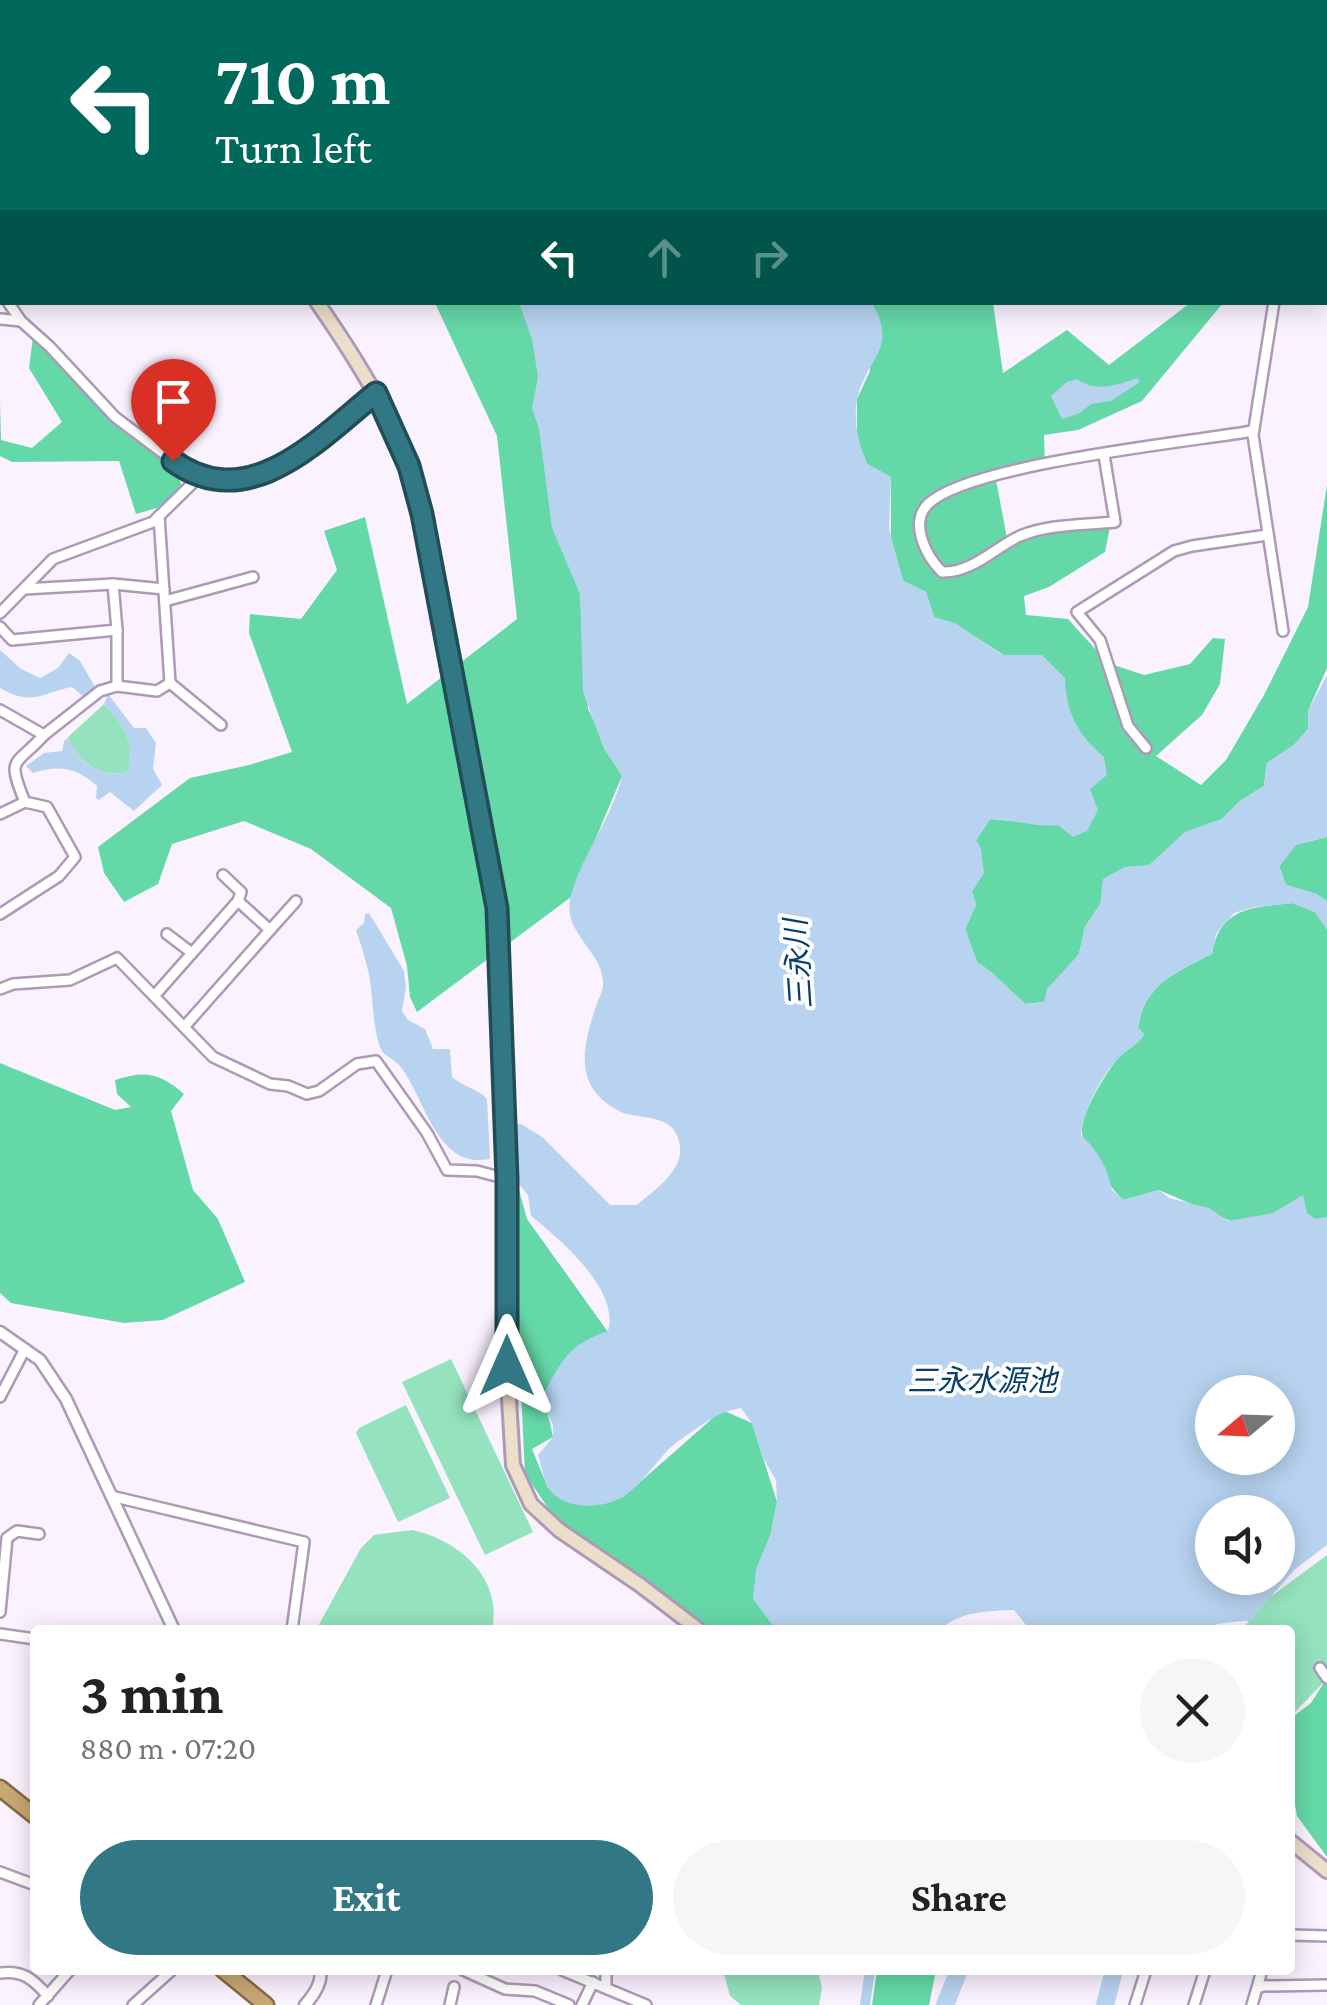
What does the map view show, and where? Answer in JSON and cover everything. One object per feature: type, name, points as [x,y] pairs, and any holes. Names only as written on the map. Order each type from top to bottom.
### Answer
[{"type":"highway","points":[[0,1788],[30,1812]]},
{"type":"highway","points":[[229,1975],[266,2005]]},
{"type":"main road","points":[[319,305],[376,393],[409,466],[422,514],[497,908],[507,1179],[507,1366],[510,1449],[516,1477],[531,1504],[559,1530],[693,1625]]},
{"type":"main road","points":[[1295,1846],[1327,1871]]},
{"type":"street","points":[[10,305],[115,417],[199,477],[224,481],[265,474],[317,441],[376,393]]},
{"type":"street","points":[[1274,305],[1253,432],[1283,631]]},
{"type":"street","points":[[0,319],[21,321]]},
{"type":"street","points":[[1104,455],[1115,522],[1047,528],[1020,536],[969,568],[953,572],[942,572],[927,552],[920,533],[920,516],[926,505],[998,473],[1104,455],[1253,432]]},
{"type":"street","points":[[0,613],[53,559],[153,522],[199,477]]},
{"type":"street","points":[[159,516],[170,683],[221,725]]},
{"type":"street","points":[[1146,748],[1128,726],[1100,640],[1076,612],[1174,551],[1268,535]]},
{"type":"street","points":[[165,601],[253,577]]},
{"type":"street","points":[[24,590],[113,584],[164,589]]},
{"type":"street","points":[[113,584],[118,686]]},
{"type":"street","points":[[0,628],[12,640],[116,630]]},
{"type":"street","points":[[24,802],[13,768],[44,736],[100,691],[118,686],[156,691],[170,683]]},
{"type":"street","points":[[0,710],[44,736]]},
{"type":"street","points":[[0,814],[24,802],[47,808],[74,856],[59,876],[5,911],[0,903]]},
{"type":"street","points":[[155,994],[238,901],[241,892],[223,875]]},
{"type":"street","points":[[238,901],[270,930]]},
{"type":"street","points":[[185,1026],[296,902]]},
{"type":"street","points":[[167,934],[192,953]]},
{"type":"street","points":[[0,988],[70,980],[117,958],[213,1058],[227,1066],[307,1094],[319,1091],[358,1064],[376,1061],[427,1133],[447,1170],[507,1179]]},
{"type":"street","points":[[0,1332],[40,1360],[66,1399],[172,1625]]},
{"type":"street","points":[[0,1397],[24,1350]]},
{"type":"street","points":[[111,1496],[304,1542],[293,1625]]},
{"type":"street","points":[[0,1612],[7,1538],[17,1531],[38,1534]]},
{"type":"street","points":[[0,1634],[30,1638]]},
{"type":"street","points":[[0,1872],[30,1882]]},
{"type":"street","points":[[1295,1935],[1327,1936]]},
{"type":"street","points":[[0,1973],[21,1972],[34,1979],[48,1996]]},
{"type":"street","points":[[39,2005],[66,1975]]},
{"type":"street","points":[[134,2005],[167,1975]]},
{"type":"street","points":[[305,2005],[321,1975]]},
{"type":"street","points":[[376,2005],[385,1975]]},
{"type":"street","points":[[474,1975],[506,1989],[535,1991],[568,2005]]},
{"type":"street","points":[[575,1975],[646,2005]]},
{"type":"street","points":[[606,1975],[606,1987]]},
{"type":"street","points":[[1135,2005],[1144,1975]]},
{"type":"street","points":[[1194,2005],[1203,1975]]},
{"type":"street","points":[[1252,2005],[1261,1975]]},
{"type":"street","points":[[582,2005],[593,1982]]},
{"type":"street","points":[[1257,1988],[1327,1984]]},
{"type":"street","points":[[450,2005],[454,1987]]},
{"type":"green space","points":[[436,305],[527,305],[580,594],[588,709],[622,776],[571,897],[417,1012],[410,997],[407,966],[391,908],[311,849],[244,821],[172,844],[158,884],[124,902],[104,873],[98,847],[190,778],[292,752],[249,633],[250,614],[301,619],[337,570],[324,531],[365,517],[407,704],[517,619],[497,436]]},
{"type":"green space","points":[[869,305],[993,305],[1003,373],[1067,330],[1109,365],[1187,305],[1221,305],[1142,401],[1078,430],[1044,435],[1045,468],[996,480],[1007,538],[1110,527],[1105,552],[1049,587],[1024,596],[1026,615],[1068,619],[1108,663],[1144,675],[1190,664],[1213,638],[1225,639],[1220,684],[1202,715],[1156,756],[1201,785],[1226,760],[1308,607],[1327,485],[1327,668],[1308,711],[1308,729],[1294,745],[1267,763],[1264,786],[1240,801],[1222,819],[1186,832],[1149,866],[1125,867],[1085,927],[1079,954],[1044,1002],[1025,1004],[977,962],[965,929],[976,905],[972,892],[976,840],[990,819],[1058,825],[1004,655],[961,628],[934,617],[926,592],[903,581],[891,538],[891,477],[867,464],[857,438],[857,399],[870,371]]},
{"type":"green space","points":[[33,337],[93,395],[173,461],[182,487],[157,508],[136,514],[119,461],[12,462],[0,456],[0,401],[1,440],[32,448],[62,422],[29,368]]},
{"type":"green space","points":[[104,704],[126,734],[130,752],[128,771],[109,773],[92,767],[77,754],[68,737]]},
{"type":"green space","points":[[1327,837],[1327,901],[1286,885],[1279,866],[1295,845]]},
{"type":"green space","points":[[1292,903],[1315,912],[1327,929],[1327,1263],[1159,1190],[1124,1200],[1098,1169],[1082,1133],[1085,1115],[1102,1081],[1121,1055],[1144,1034],[1138,1028],[1143,1006],[1155,988],[1212,954],[1222,927],[1230,919],[1251,909]]},
{"type":"green space","points":[[0,1063],[115,1110],[131,1107],[117,1094],[115,1080],[126,1077],[152,1075],[184,1094],[171,1111],[193,1190],[218,1219],[245,1282],[163,1320],[124,1323],[11,1303],[0,1293]]},
{"type":"green space","points":[[511,1178],[519,1190],[527,1219],[608,1332],[546,1405],[553,1437],[532,1449],[548,1488],[623,1497],[722,1410],[752,1423],[777,1502],[771,1533],[776,1625],[705,1625],[635,1572],[561,1527],[525,1474]]},
{"type":"green space","points":[[451,1359],[533,1532],[485,1555],[402,1382]]},
{"type":"green space","points":[[406,1405],[450,1498],[398,1522],[356,1433]]},
{"type":"green space","points":[[412,1530],[460,1552],[484,1578],[491,1593],[493,1625],[319,1625],[361,1548],[374,1535]]},
{"type":"green space","points":[[1327,1555],[1327,1679],[1295,1712],[1295,1625],[1246,1625],[1273,1595],[1295,1595],[1295,1579]]},
{"type":"green space","points":[[1327,1678],[1327,1857],[1297,1816],[1295,1805],[1295,1715],[1311,1703]]},
{"type":"green space","points":[[724,1975],[819,1975],[822,1988],[819,2005],[741,2005],[730,1996]]},
{"type":"green space","points":[[876,1975],[935,1975],[929,2005],[872,2005]]},
{"type":"water","name":"三永水源池","points":[[520,305],[873,305],[882,332],[881,343],[861,385],[856,425],[867,464],[891,477],[889,529],[903,581],[926,592],[934,617],[955,623],[1003,655],[1042,655],[1065,678],[1075,722],[1104,757],[1107,775],[1090,789],[1098,810],[1087,831],[1073,837],[1058,825],[990,819],[976,840],[984,873],[972,892],[976,905],[965,929],[977,962],[1025,1004],[1044,1002],[1047,989],[1079,954],[1085,927],[1100,905],[1103,879],[1125,867],[1149,865],[1185,832],[1222,819],[1240,801],[1264,786],[1267,763],[1294,745],[1308,729],[1308,711],[1327,675],[1327,837],[1296,845],[1279,867],[1286,885],[1327,901],[1327,929],[1315,912],[1292,903],[1234,913],[1216,934],[1212,954],[1164,981],[1147,1001],[1138,1028],[1144,1034],[1100,1082],[1081,1135],[1101,1160],[1112,1190],[1124,1200],[1159,1190],[1169,1198],[1209,1208],[1228,1221],[1273,1213],[1303,1195],[1307,1213],[1315,1219],[1327,1217],[1327,1545],[1295,1569],[1295,1495],[1195,1495],[1195,1595],[1272,1595],[1250,1621],[1212,1625],[1026,1625],[1014,1610],[965,1616],[947,1625],[772,1625],[753,1599],[756,1569],[771,1533],[777,1502],[776,1480],[762,1456],[752,1423],[741,1408],[717,1416],[680,1440],[632,1490],[615,1501],[594,1506],[572,1504],[553,1494],[547,1485],[538,1455],[553,1437],[553,1426],[542,1397],[575,1348],[608,1331],[609,1315],[597,1283],[585,1267],[531,1216],[528,1195],[511,1175],[509,1126],[521,1124],[542,1137],[610,1205],[637,1205],[672,1172],[680,1146],[667,1124],[623,1113],[606,1103],[586,1073],[587,1040],[603,985],[602,973],[577,932],[569,909],[576,880],[622,776],[604,749],[583,692],[580,594],[552,528],[539,429],[532,408],[538,377],[532,339]]},
{"type":"water","points":[[1137,378],[1140,382],[1111,401],[1091,404],[1062,419],[1051,396],[1077,379],[1098,387]]},
{"type":"water","points":[[0,650],[21,669],[40,678],[58,668],[69,653],[80,661],[98,692],[84,697],[72,687],[29,698],[12,694],[0,688]]},
{"type":"water","points":[[108,694],[134,728],[146,728],[156,743],[153,769],[162,785],[134,811],[110,792],[99,800],[96,798],[97,786],[74,771],[51,769],[33,773],[26,766],[44,753],[62,751],[69,737],[77,754],[91,767],[109,773],[128,771],[129,743],[122,726],[104,704]]},
{"type":"water","points":[[369,913],[404,971],[402,1011],[408,1020],[425,1029],[433,1049],[450,1049],[452,1077],[487,1099],[490,1159],[472,1159],[444,1143],[409,1079],[382,1051],[369,975],[356,930]]},
{"type":"waterway","points":[[865,2005],[869,1975]]},
{"type":"waterway","points":[[945,2005],[957,1975]]},
{"type":"waterway","points":[[1105,2005],[1113,1975]]},
{"type":"route","points":[[173,461],[209,481],[246,480],[265,474],[317,441],[376,393],[409,466],[422,514],[497,908],[507,1179],[507,1366]]},
{"type":"water label","name":"三永川","points":[[798,964]]}]
